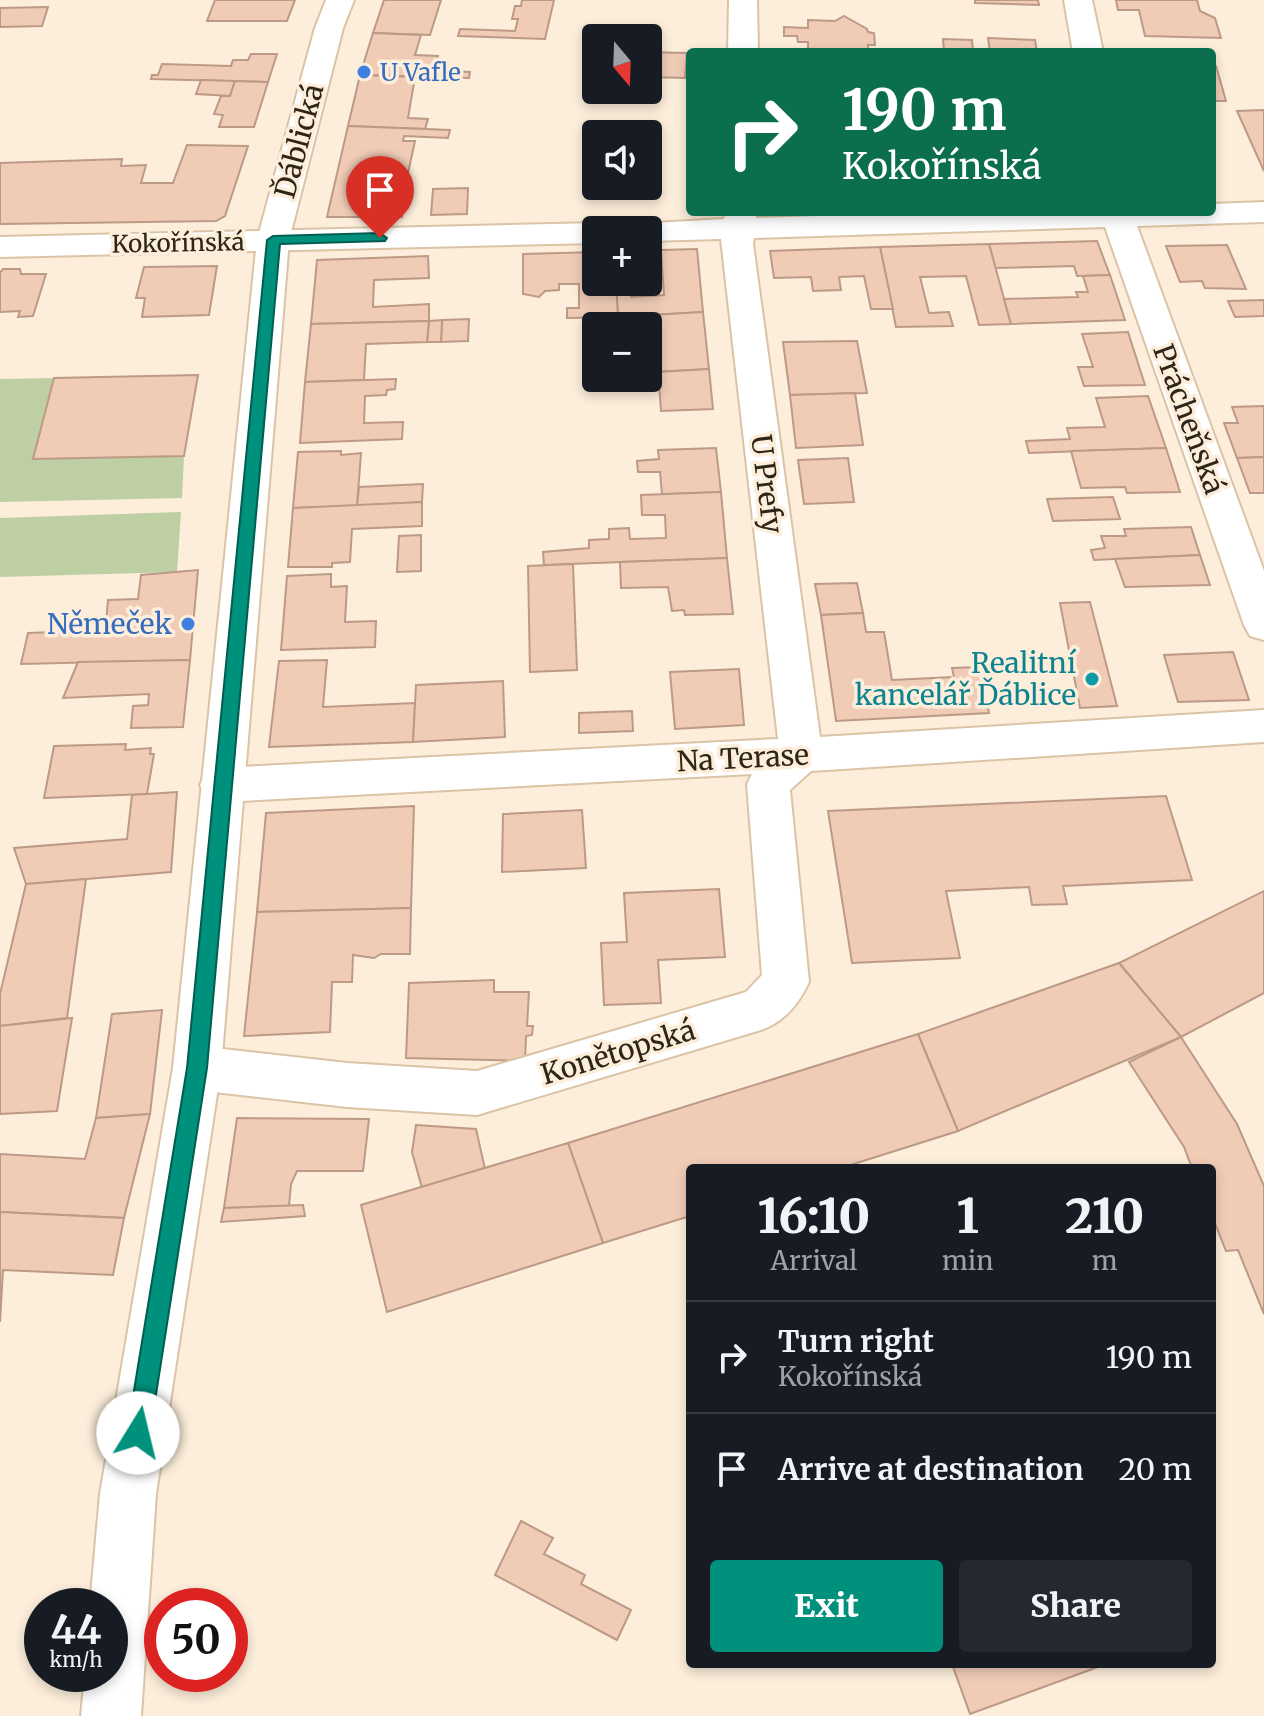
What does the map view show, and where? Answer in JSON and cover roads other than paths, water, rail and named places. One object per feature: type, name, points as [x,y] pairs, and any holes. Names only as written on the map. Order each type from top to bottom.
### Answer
[{"type":"street","name":"Ďáblická","points":[[111,1716],[128,1494],[197,1068],[273,240],[329,28],[340,0]]},
{"type":"street","points":[[743,0],[743,48]]},
{"type":"street","points":[[1078,0],[1087,48]]},
{"type":"street","points":[[1216,213],[1264,212]]},
{"type":"street","points":[[662,229],[741,221],[1009,216]]},
{"type":"street","name":"Prácheňská","points":[[1117,216],[1264,625]]},
{"type":"street","name":"U Prefy","points":[[741,221],[737,244],[801,755]]},
{"type":"street","name":"Kokořínská","points":[[0,247],[582,233]]},
{"type":"street","name":"Na Terase","points":[[221,785],[801,755],[1264,726]]},
{"type":"street","name":"Konětopská","points":[[197,1068],[347,1085],[477,1093],[761,1009],[786,982],[768,784],[801,755]]},
{"type":"place","name":"U Vafle","points":[[364,72]]},
{"type":"place","name":"Němeček","points":[[188,624]]},
{"type":"place","name":"Realitní kancelář Ďáblice","points":[[1092,679]]}]
